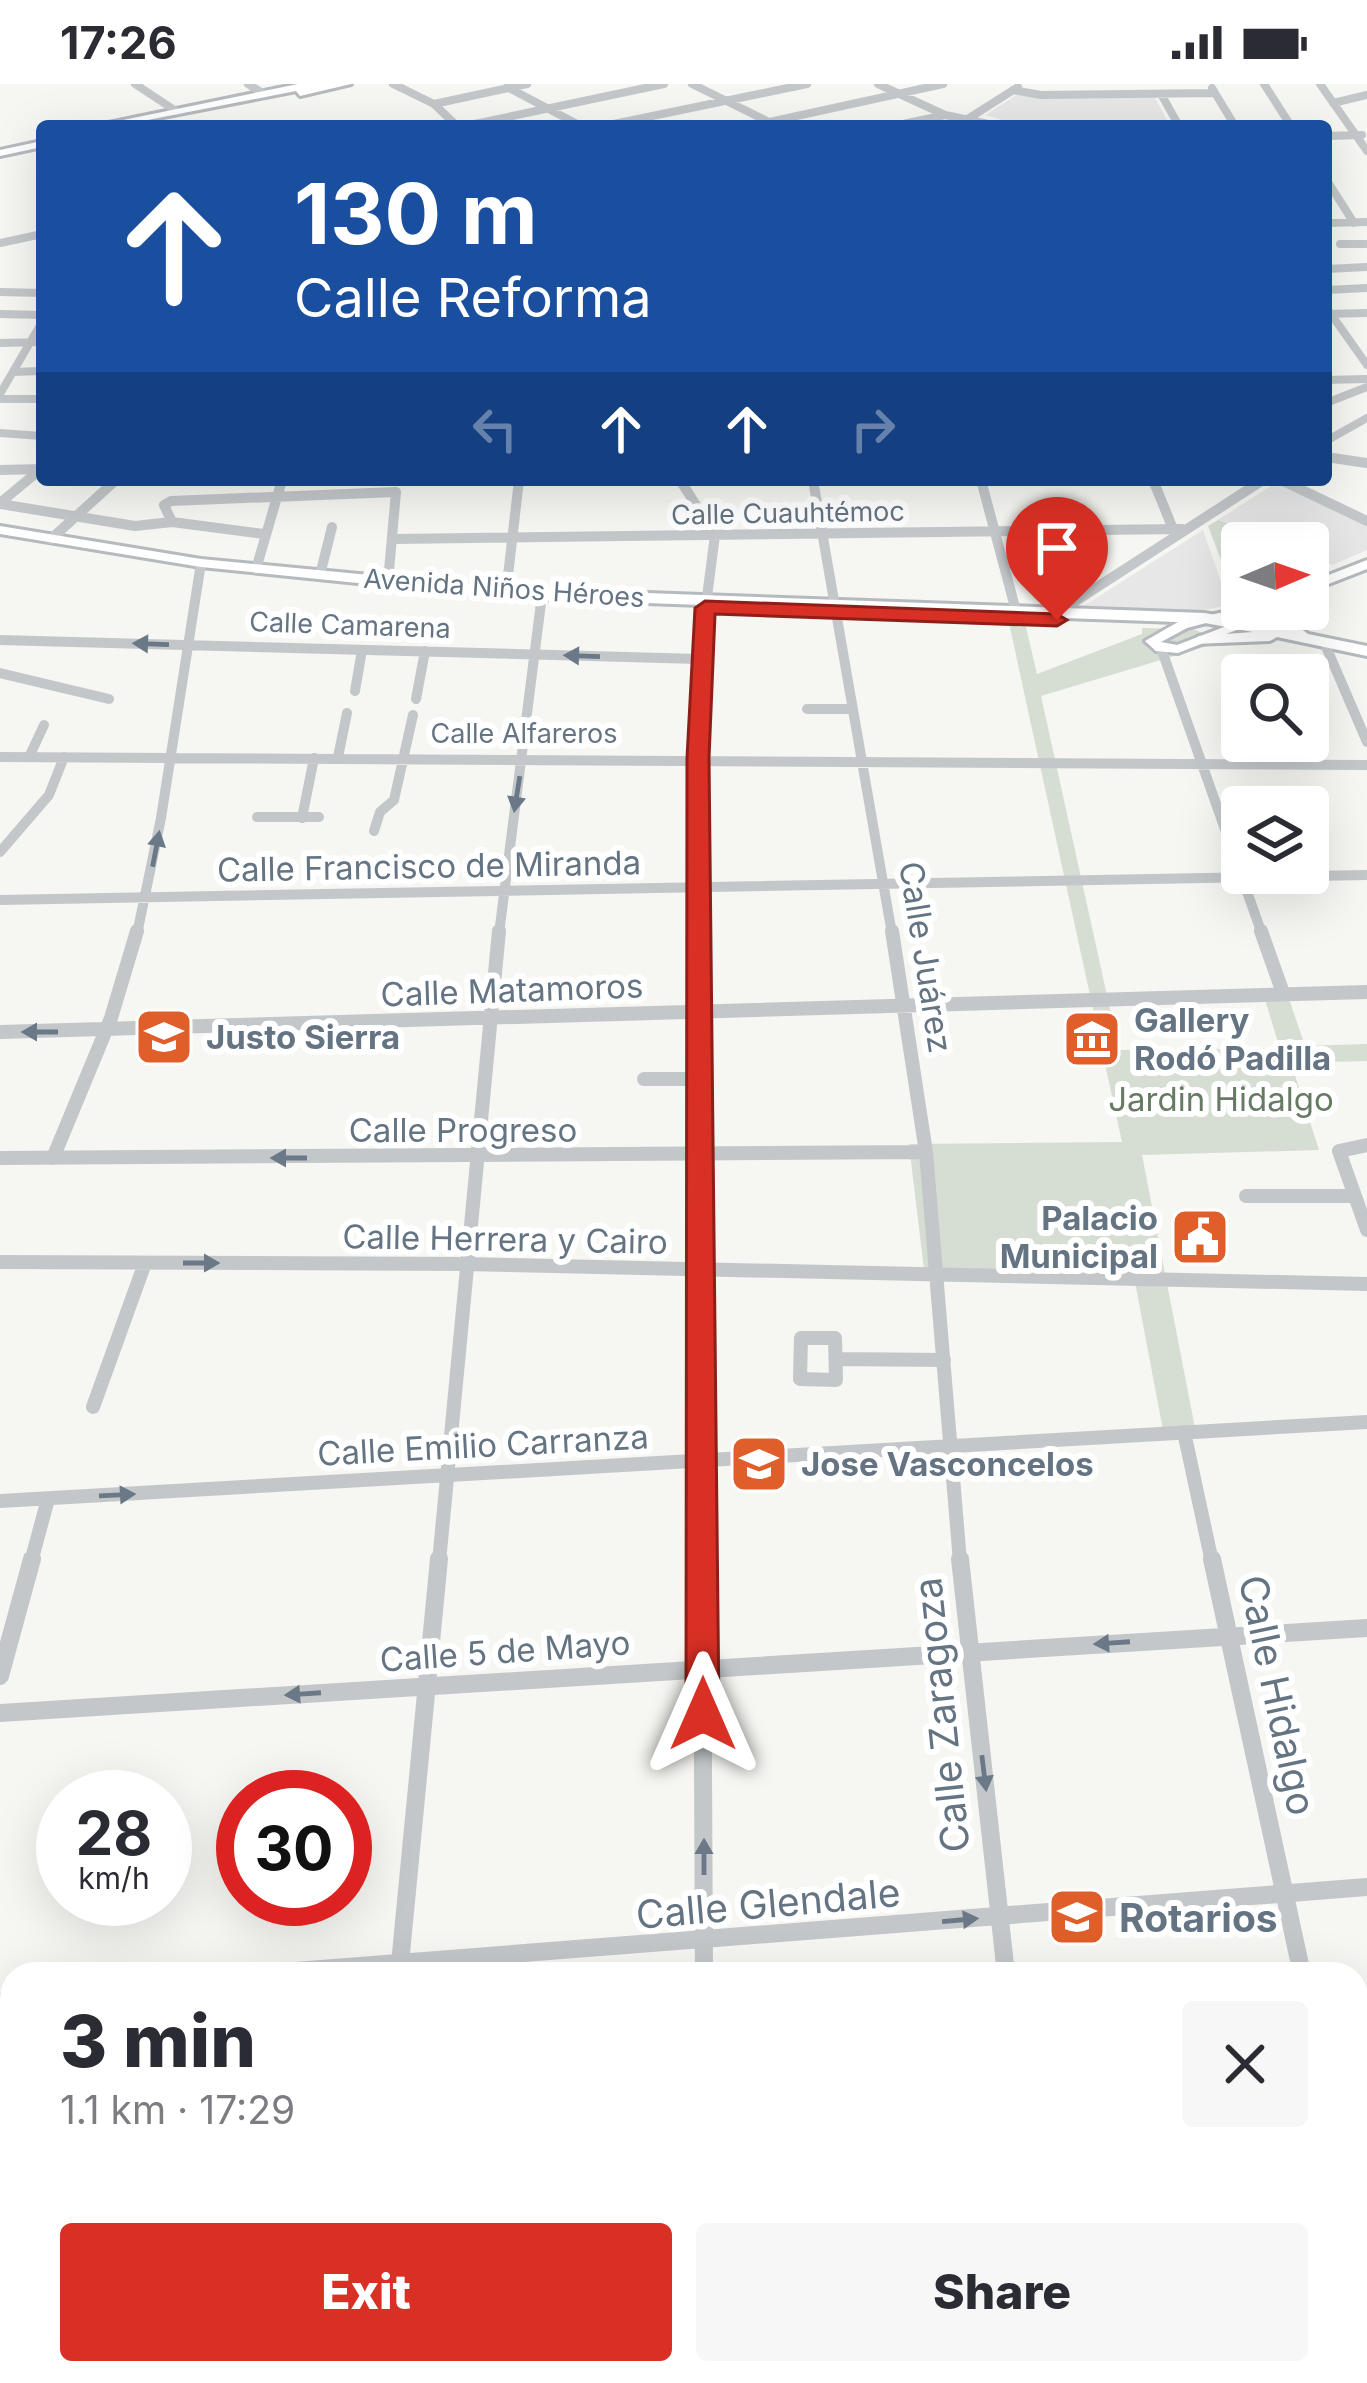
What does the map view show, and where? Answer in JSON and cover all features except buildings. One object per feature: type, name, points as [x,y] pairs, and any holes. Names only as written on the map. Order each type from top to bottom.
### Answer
[{"type":"main road","points":[[130,120],[314,84]]},
{"type":"main road","points":[[164,120],[346,84]]},
{"type":"main road","points":[[0,149],[36,142]]},
{"type":"main road","name":"Avenida Niños Héroes","points":[[0,535],[51,539],[201,567],[541,598]]},
{"type":"main road","name":"Avenida Niños Héroes","points":[[0,535],[201,567],[541,598],[1221,620]]},
{"type":"main road","points":[[1329,579],[1367,564]]},
{"type":"main road","points":[[1329,591],[1367,576]]},
{"type":"main road","name":"Avenida Niños Héroes","points":[[833,608],[1183,625],[1221,622]]},
{"type":"main road","points":[[1204,619],[1154,636],[1153,644],[1178,649],[1223,630]]},
{"type":"main road","name":"Avenida Niños Héroes","points":[[1259,630],[1327,649],[1367,654]]},
{"type":"main road","name":"Avenida Niños Héroes","points":[[1278,630],[1367,654]]},
{"type":"main road","points":[[1295,630],[1306,637]]},
{"type":"main road","points":[[1199,641],[1270,636]]},
{"type":"street","points":[[134,84],[176,111]]},
{"type":"street","points":[[248,84],[264,94]]},
{"type":"street","points":[[393,84],[434,104],[454,120]]},
{"type":"street","points":[[434,104],[527,84]]},
{"type":"street","points":[[492,120],[664,84]]},
{"type":"street","points":[[692,84],[766,120]]},
{"type":"street","points":[[634,120],[807,84]]},
{"type":"street","points":[[878,84],[945,115],[971,120]]},
{"type":"street","points":[[791,120],[943,84]]},
{"type":"street","points":[[967,119],[1023,84]]},
{"type":"street","points":[[1264,84],[1287,120]]},
{"type":"street","points":[[1320,84],[1362,135],[1367,151]]},
{"type":"street","points":[[506,86],[570,120]]},
{"type":"street","points":[[1012,90],[1041,95],[1161,94],[1212,88],[1231,120]]},
{"type":"street","points":[[1161,94],[1176,120]]},
{"type":"street","points":[[1333,103],[1367,95]]},
{"type":"street","points":[[922,120],[945,115]]},
{"type":"street","points":[[1332,136],[1362,135]]},
{"type":"street","points":[[1332,188],[1354,223]]},
{"type":"street","points":[[1332,224],[1367,223]]},
{"type":"street","points":[[0,243],[36,235]]},
{"type":"street","points":[[1340,244],[1367,244]]},
{"type":"street","points":[[1332,268],[1367,267]]},
{"type":"street","points":[[1332,290],[1367,288]]},
{"type":"street","points":[[0,292],[36,293]]},
{"type":"street","points":[[1332,312],[1367,313]]},
{"type":"street","points":[[0,314],[36,318]]},
{"type":"street","points":[[1332,317],[1367,364]]},
{"type":"street","points":[[36,329],[0,397],[36,399]]},
{"type":"street","points":[[0,343],[36,342]]},
{"type":"street","points":[[0,363],[36,370]]},
{"type":"street","points":[[1332,380],[1367,383]]},
{"type":"street","points":[[1332,400],[1367,383]]},
{"type":"street","points":[[1332,437],[1367,418]]},
{"type":"street","points":[[1332,424],[1367,434]]},
{"type":"street","points":[[0,433],[36,436]]},
{"type":"street","points":[[1332,459],[1367,463]]},
{"type":"street","points":[[0,470],[36,469]]},
{"type":"street","points":[[0,503],[36,474]]},
{"type":"street","points":[[51,539],[110,486]]},
{"type":"street","points":[[256,569],[281,486]]},
{"type":"street","points":[[506,593],[518,486]]},
{"type":"street","points":[[684,486],[715,535],[699,659],[698,758],[704,1962]]},
{"type":"street","name":"Calle Juárez","points":[[814,486],[905,1005],[926,1152],[949,1448]]},
{"type":"street","points":[[983,486],[1016,611]]},
{"type":"street","points":[[1157,486],[1178,529]]},
{"type":"street","points":[[1058,613],[1178,529],[1253,486]]},
{"type":"street","points":[[1294,486],[1367,521]]},
{"type":"street","points":[[172,522],[164,506],[171,501],[396,492],[388,582]]},
{"type":"street","points":[[0,503],[143,527],[172,522],[264,534]]},
{"type":"street","points":[[320,575],[332,527]]},
{"type":"street","name":"Calle Cuauhtémoc","points":[[394,539],[1178,529]]},
{"type":"street","points":[[53,1158],[106,1032],[146,898],[174,758],[201,567]]},
{"type":"street","points":[[401,1962],[502,892],[541,598]]},
{"type":"street","name":"Calle Camarena","points":[[0,640],[699,659]]},
{"type":"street","points":[[1161,648],[1221,818]]},
{"type":"street","points":[[1327,649],[1367,742]]},
{"type":"street","points":[[355,692],[362,650]]},
{"type":"street","points":[[416,699],[425,651]]},
{"type":"street","points":[[0,673],[109,699]]},
{"type":"street","points":[[807,709],[853,709]]},
{"type":"street","points":[[338,758],[347,713]]},
{"type":"street","points":[[374,831],[378,815],[394,800],[412,715]]},
{"type":"street","points":[[28,757],[44,725]]},
{"type":"street","name":"Calle Alfareros","points":[[0,757],[1367,765]]},
{"type":"street","points":[[0,852],[49,795],[64,757]]},
{"type":"street","points":[[302,818],[314,758]]},
{"type":"street","points":[[257,817],[319,818]]},
{"type":"street","name":"Calle Francisco de Miranda","points":[[1329,876],[1367,875]]},
{"type":"street","name":"Calle Francisco de Miranda","points":[[0,900],[1221,880]]},
{"type":"street","points":[[1247,894],[1283,993]]},
{"type":"street","name":"Calle Matamoros","points":[[0,1032],[1367,992]]},
{"type":"street","points":[[644,1079],[701,1079]]},
{"type":"street","points":[[1367,1145],[1340,1148],[1367,1230]]},
{"type":"street","name":"Calle Progreso","points":[[1,1159],[926,1152]]},
{"type":"street","points":[[1246,1196],[1355,1196]]},
{"type":"street","name":"Calle Herrera y Cairo","points":[[0,1262],[465,1264],[1367,1284]]},
{"type":"street","points":[[93,1407],[145,1263]]},
{"type":"street","points":[[836,1359],[944,1360]]},
{"type":"street","name":"Calle Emilio Carranza","points":[[0,1501],[1367,1422]]},
{"type":"street","name":"Calle Hidalgo","points":[[1184,1432],[1299,1962]]},
{"type":"street","name":"Calle Zaragoza","points":[[949,1448],[1005,1962]]},
{"type":"street","points":[[0,1676],[49,1499]]},
{"type":"street","name":"Calle 5 de Mayo","points":[[0,1713],[1367,1628]]},
{"type":"street","name":"Calle Glendale","points":[[484,1962],[1367,1887]]},
{"type":"shaded area","points":[[1018,94],[1154,96],[1167,120],[1001,120],[986,115]]},
{"type":"shaded area","points":[[1271,486],[1285,486],[1367,525],[1367,550],[1332,565],[1329,522],[1218,520]]},
{"type":"shaded area","points":[[1203,530],[1221,582],[1221,606],[1197,611],[1079,609]]},
{"type":"green space","points":[[1224,522],[1221,560],[1208,526]]},
{"type":"green space","name":"Jardin Hidalgo","points":[[1009,623],[1025,623],[1037,674],[1142,634],[1142,628],[1192,629],[1215,637],[1214,644],[1041,696],[1119,1050],[1280,1049],[1264,996],[1288,996],[1305,1046],[1367,1044],[1367,1061],[1291,1063],[1319,1150],[1142,1155],[1195,1428],[1163,1430],[1135,1282],[925,1278],[909,1144],[1122,1142]]},
{"type":"place","name":"Justo Sierra","points":[[164,1037]]},
{"type":"place","name":"Gallery Rodó Padilla","points":[[1092,1039]]},
{"type":"place","name":"Palacio Municipal","points":[[1200,1237]]},
{"type":"place","name":"Jose Vasconcelos","points":[[759,1464]]},
{"type":"place","name":"Rotarios","points":[[1077,1917]]},
{"type":"route","points":[[703,1714],[698,758],[699,659],[705,608],[1057,620]]}]
